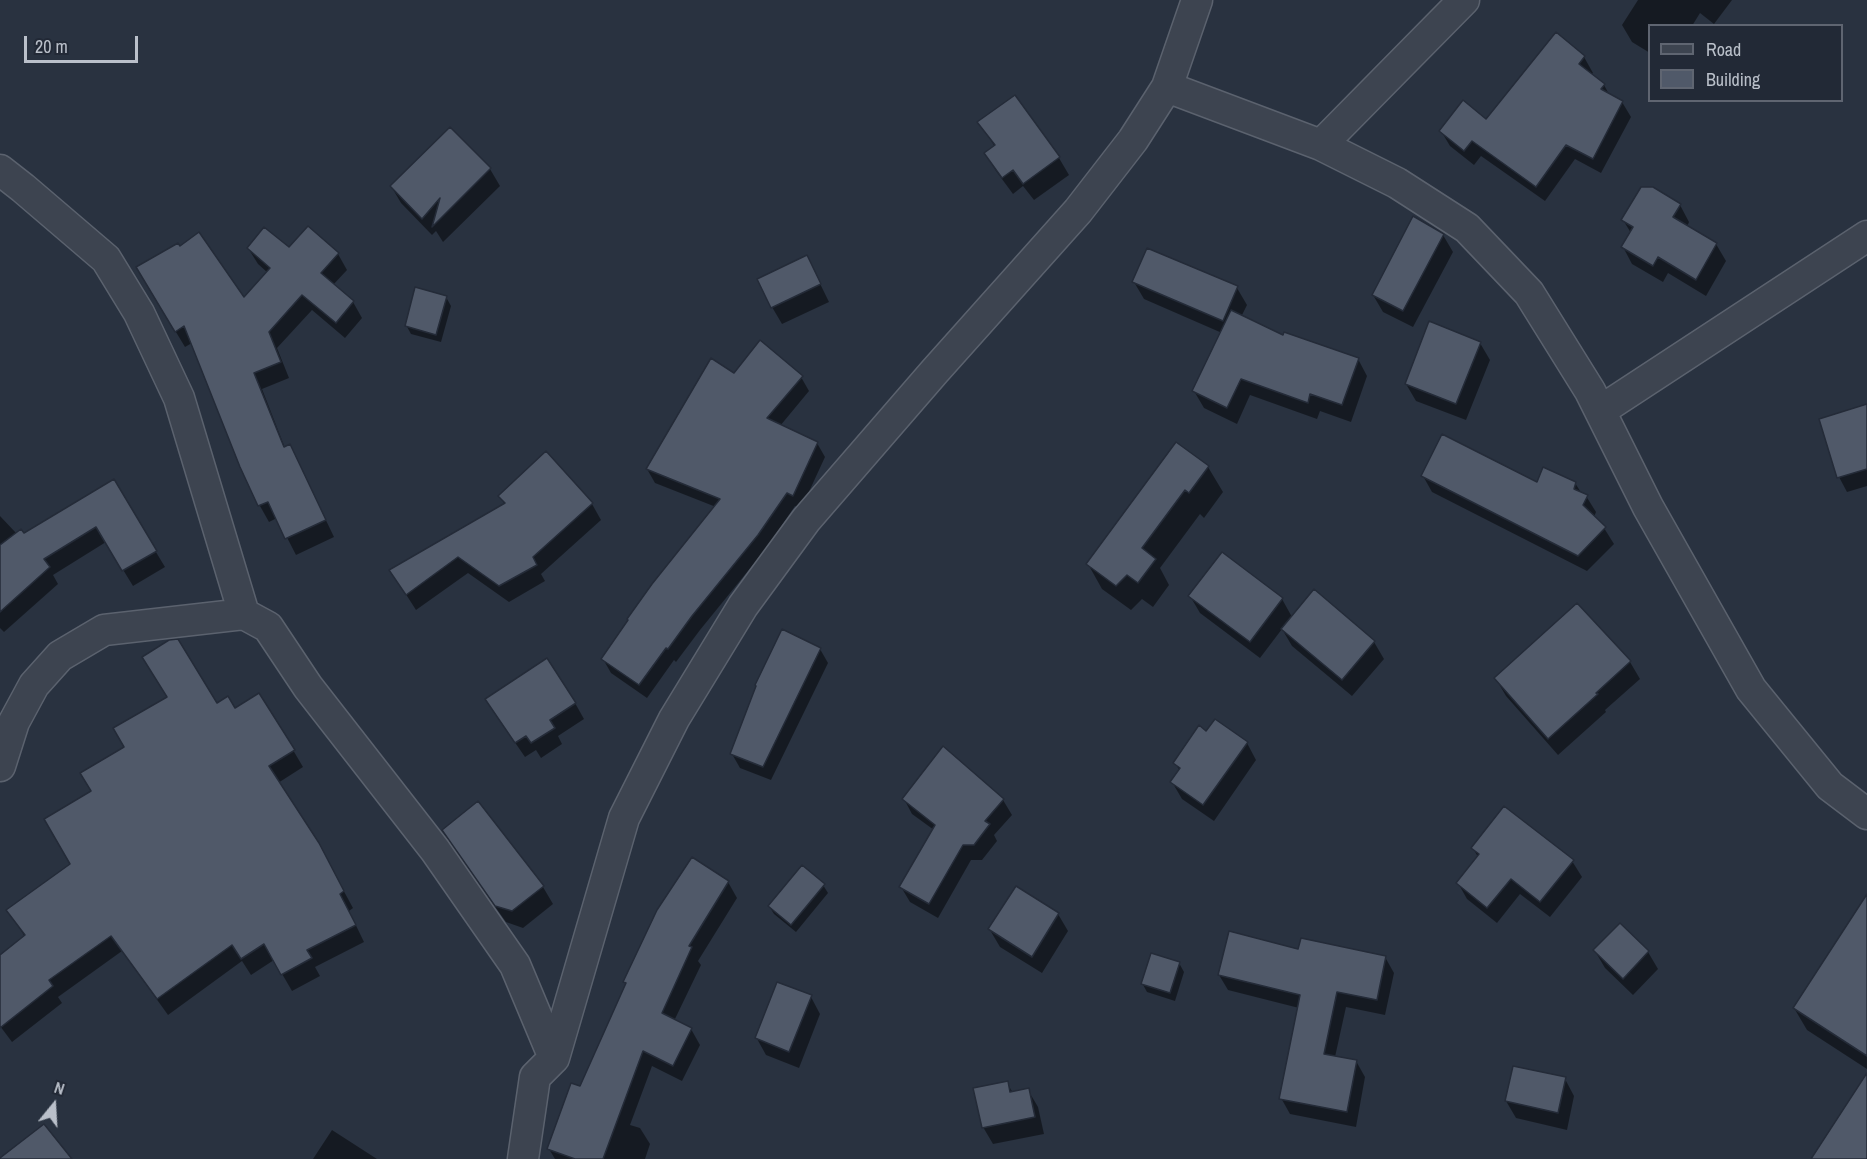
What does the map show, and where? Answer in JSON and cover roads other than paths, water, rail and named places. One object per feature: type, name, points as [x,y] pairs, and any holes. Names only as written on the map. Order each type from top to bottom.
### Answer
[{"type":"street","points":[[523,1159],[536,1077],[554,1058],[624,818],[674,719],[743,606],[806,520],[1078,211],[1133,140],[1167,87],[1197,0]]},
{"type":"street","points":[[1321,145],[1464,0]]},
{"type":"street","points":[[1167,87],[1321,145],[1397,183],[1467,228],[1529,293],[1590,391],[1648,507],[1751,689],[1830,786],[1867,814]]},
{"type":"street","points":[[0,170],[105,260],[139,313],[179,398],[244,614]]},
{"type":"street","points":[[1600,411],[1867,236]]},
{"type":"street","points":[[0,766],[14,722],[34,685],[60,656],[104,630],[244,614],[268,627],[308,687],[441,860],[515,965],[554,1058]]}]
